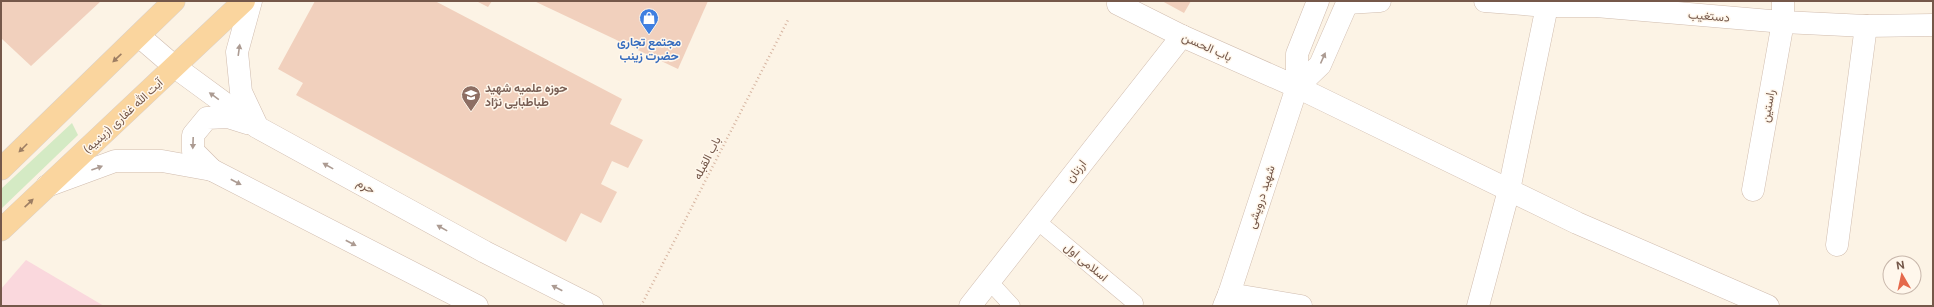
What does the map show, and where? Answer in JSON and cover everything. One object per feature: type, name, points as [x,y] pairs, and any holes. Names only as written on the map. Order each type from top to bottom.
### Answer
[{"type":"main road","points":[[1,169],[174,1]]},
{"type":"main road","name":"آیت الله غفاری (زینبیه)","points":[[1,230],[244,1]]},
{"type":"street","points":[[251,1],[237,52],[241,92],[257,127]]},
{"type":"street","name":"شهید درویشی","points":[[1227,300],[1297,87],[1297,54],[1318,1]]},
{"type":"street","points":[[1347,2],[1380,1]]},
{"type":"street","name":"دستغیب","points":[[1485,1],[1547,6],[1596,4],[1783,11],[1866,26],[1933,25]]},
{"type":"street","name":"شهید درویشی","points":[[1297,87],[1320,65],[1347,2]]},
{"type":"street","name":"باب الحسن","points":[[1118,4],[1182,36],[1297,87],[1577,223],[1768,306]]},
{"type":"street","points":[[1478,306],[1509,190],[1547,6]]},
{"type":"street","name":"راستین","points":[[1753,190],[1783,11]]},
{"type":"street","points":[[1837,245],[1866,26]]},
{"type":"street","points":[[139,36],[175,67],[257,127]]},
{"type":"street","name":"ارزنان","points":[[970,306],[1182,36]]},
{"type":"street","points":[[212,170],[193,151],[193,135],[207,118],[228,117],[257,127]]},
{"type":"street","name":"حرم","points":[[257,127],[485,252],[592,306]]},
{"type":"street","points":[[47,186],[116,161],[162,160],[212,170],[477,306]]},
{"type":"street","points":[[1227,300],[1301,306]]},
{"type":"lane","name":"اسلامی اول","points":[[1037,221],[1135,303]]},
{"type":"lane","points":[[989,281],[1012,306]]},
{"type":"path","name":"باب القبله","points":[[641,306],[789,18]]},
{"type":"shaded area","points":[[26,260],[104,306],[1,306],[1,289]]},
{"type":"green space","points":[[72,123],[78,135],[1,209],[1,189]]},
{"type":"building","points":[[1,1],[101,1],[31,66],[1,38]]},
{"type":"building","name":"حوزه علمیه شهید طباطبایی نژاد","points":[[315,1],[435,1],[622,99],[610,124],[643,140],[628,168],[612,161],[601,184],[617,192],[601,223],[581,213],[566,242],[296,95],[303,83],[278,69]]},
{"type":"building","points":[[476,1],[492,1],[488,7]]},
{"type":"building","name":"مجتمع تجاری حضرت زینب","points":[[534,1],[708,1],[678,69]]},
{"type":"building","points":[[1162,1],[1191,1],[1184,13]]},
{"type":"place","name":"مجتمع تجاری حضرت زینب","points":[[649,35]]},
{"type":"place","name":"حوزه علمیه شهید طباطبایی نژاد","points":[[471,112]]}]
